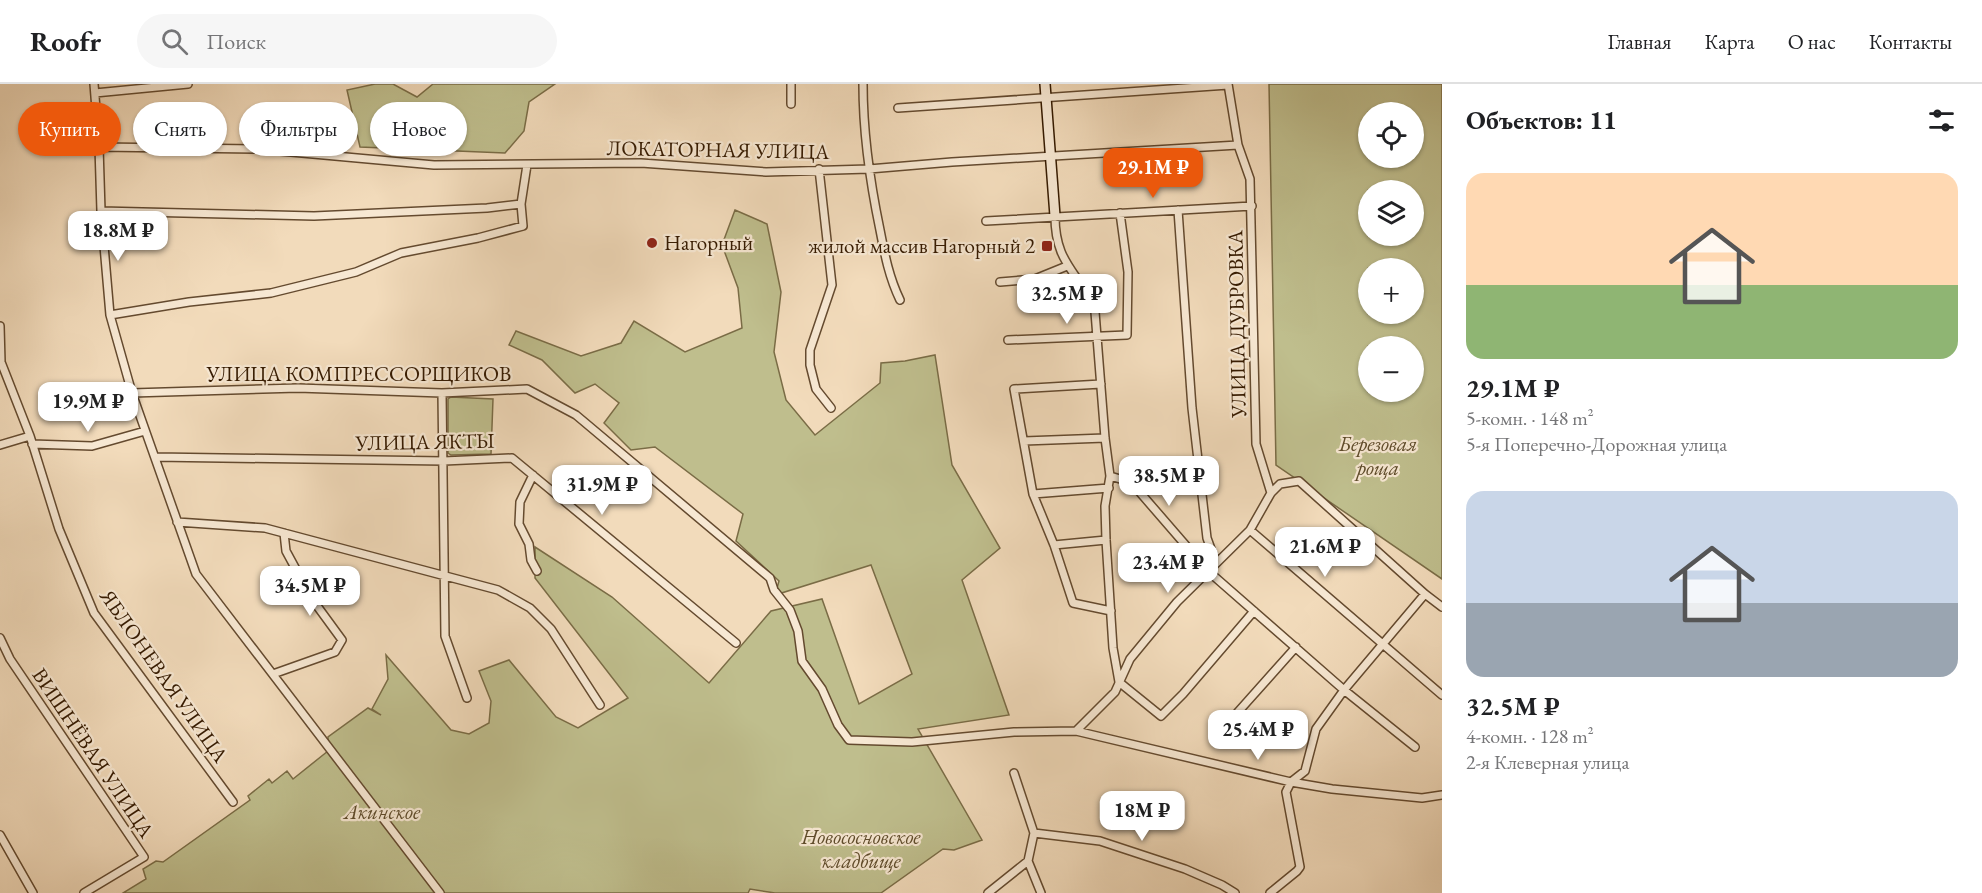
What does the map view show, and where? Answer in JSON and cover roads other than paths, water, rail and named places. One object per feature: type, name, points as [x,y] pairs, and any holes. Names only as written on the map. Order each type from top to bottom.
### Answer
[{"type":"street","points":[[94,84],[96,102]]},
{"type":"street","points":[[95,93],[188,84]]},
{"type":"street","points":[[791,84],[791,104]]},
{"type":"street","points":[[863,84],[871,190],[890,278],[900,300]]},
{"type":"street","points":[[1046,84],[1055,237],[1067,266],[1089,295],[1095,312],[1098,336],[1110,476],[1106,506],[1106,540],[1113,648],[1119,682],[1161,716],[1254,612]]},
{"type":"street","points":[[898,108],[1228,84]]},
{"type":"street","name":"УЛИЦА ДУБРОВКА","points":[[1228,84],[1238,145],[1250,179],[1256,444],[1271,493]]},
{"type":"street","name":"ЛОКАТОРНАЯ УЛИЦА","points":[[121,147],[258,149],[434,165],[641,163],[766,172],[869,169],[1238,145]]},
{"type":"street","points":[[99,156],[100,211],[110,315],[132,393],[196,574],[440,893]]},
{"type":"street","points":[[110,315],[189,302],[271,293],[356,272],[401,253],[478,238],[523,226],[521,204],[527,165]]},
{"type":"street","points":[[819,170],[832,285],[810,350],[810,365],[816,389],[831,408]]},
{"type":"street","points":[[100,211],[314,216],[487,208],[521,204]]},
{"type":"street","points":[[986,221],[1252,206]]},
{"type":"street","points":[[1178,210],[1192,408],[1208,538],[1216,563]]},
{"type":"street","points":[[1008,340],[1127,334],[1128,272],[1120,213]]},
{"type":"street","points":[[1000,282],[1035,279],[1067,266]]},
{"type":"street","name":"ЯБЛОНЕВАЯ УЛИЦА","points":[[0,326],[1,362],[31,440],[58,529],[94,613],[233,802]]},
{"type":"street","points":[[1101,384],[1014,389],[1033,494],[1054,546],[1072,603],[1111,611]]},
{"type":"street","name":"УЛИЦА КОМПРЕССОРЩИКОВ","points":[[132,393],[298,388],[442,393],[527,390],[576,415],[770,578],[774,590],[790,610],[798,632],[802,661],[822,689],[838,725],[849,740],[912,742],[1014,732],[1076,731]]},
{"type":"street","points":[[442,393],[445,636],[467,698]]},
{"type":"street","points":[[0,445],[31,440],[92,446],[145,431]]},
{"type":"street","points":[[1024,441],[1105,438]]},
{"type":"street","name":"УЛИЦА ЯКТЫ","points":[[155,457],[444,461],[512,458],[736,643]]},
{"type":"street","points":[[533,475],[520,502],[519,524],[529,544],[531,560],[537,571]]},
{"type":"street","points":[[1110,476],[1127,481],[1137,489],[1208,571],[1344,690],[1415,747]]},
{"type":"street","points":[[1076,731],[1115,692],[1130,659],[1177,602],[1251,530],[1271,493],[1280,484],[1299,481],[1442,607]]},
{"type":"street","points":[[1033,494],[1109,488]]},
{"type":"street","points":[[177,522],[265,528],[498,591],[530,608],[551,629],[600,705]]},
{"type":"street","points":[[1251,530],[1442,695]]},
{"type":"street","points":[[273,674],[335,652],[342,640],[312,599],[291,561],[286,551],[284,533]]},
{"type":"street","points":[[1054,546],[1106,540]]},
{"type":"street","points":[[1270,893],[1300,867],[1286,792],[1291,782],[1305,771],[1316,729],[1344,690],[1425,594]]},
{"type":"street","name":"ВИШНЁВАЯ УЛИЦА","points":[[0,638],[9,659],[144,857],[84,893]]},
{"type":"street","points":[[1221,731],[1296,647]]},
{"type":"street","points":[[1076,731],[1291,782],[1332,789],[1422,798],[1442,795]]},
{"type":"street","points":[[1014,773],[1034,833],[1028,861],[1041,893]]},
{"type":"street","points":[[1034,833],[1100,841],[1185,869],[1235,893]]},
{"type":"street","points":[[0,835],[33,893]]},
{"type":"street","points":[[988,893],[1028,861]]},
{"type":"place","name":"Нагорный","points":[[652,243]]},
{"type":"place","name":"жилой массив Нагорный 2","points":[[1047,246]]},
{"type":"park label","name":"Березовая роща","points":[[1378,456]]},
{"type":"park label","name":"Акинское","points":[[382,812]]},
{"type":"park label","name":"Новососновское кладбище","points":[[861,849]]}]
